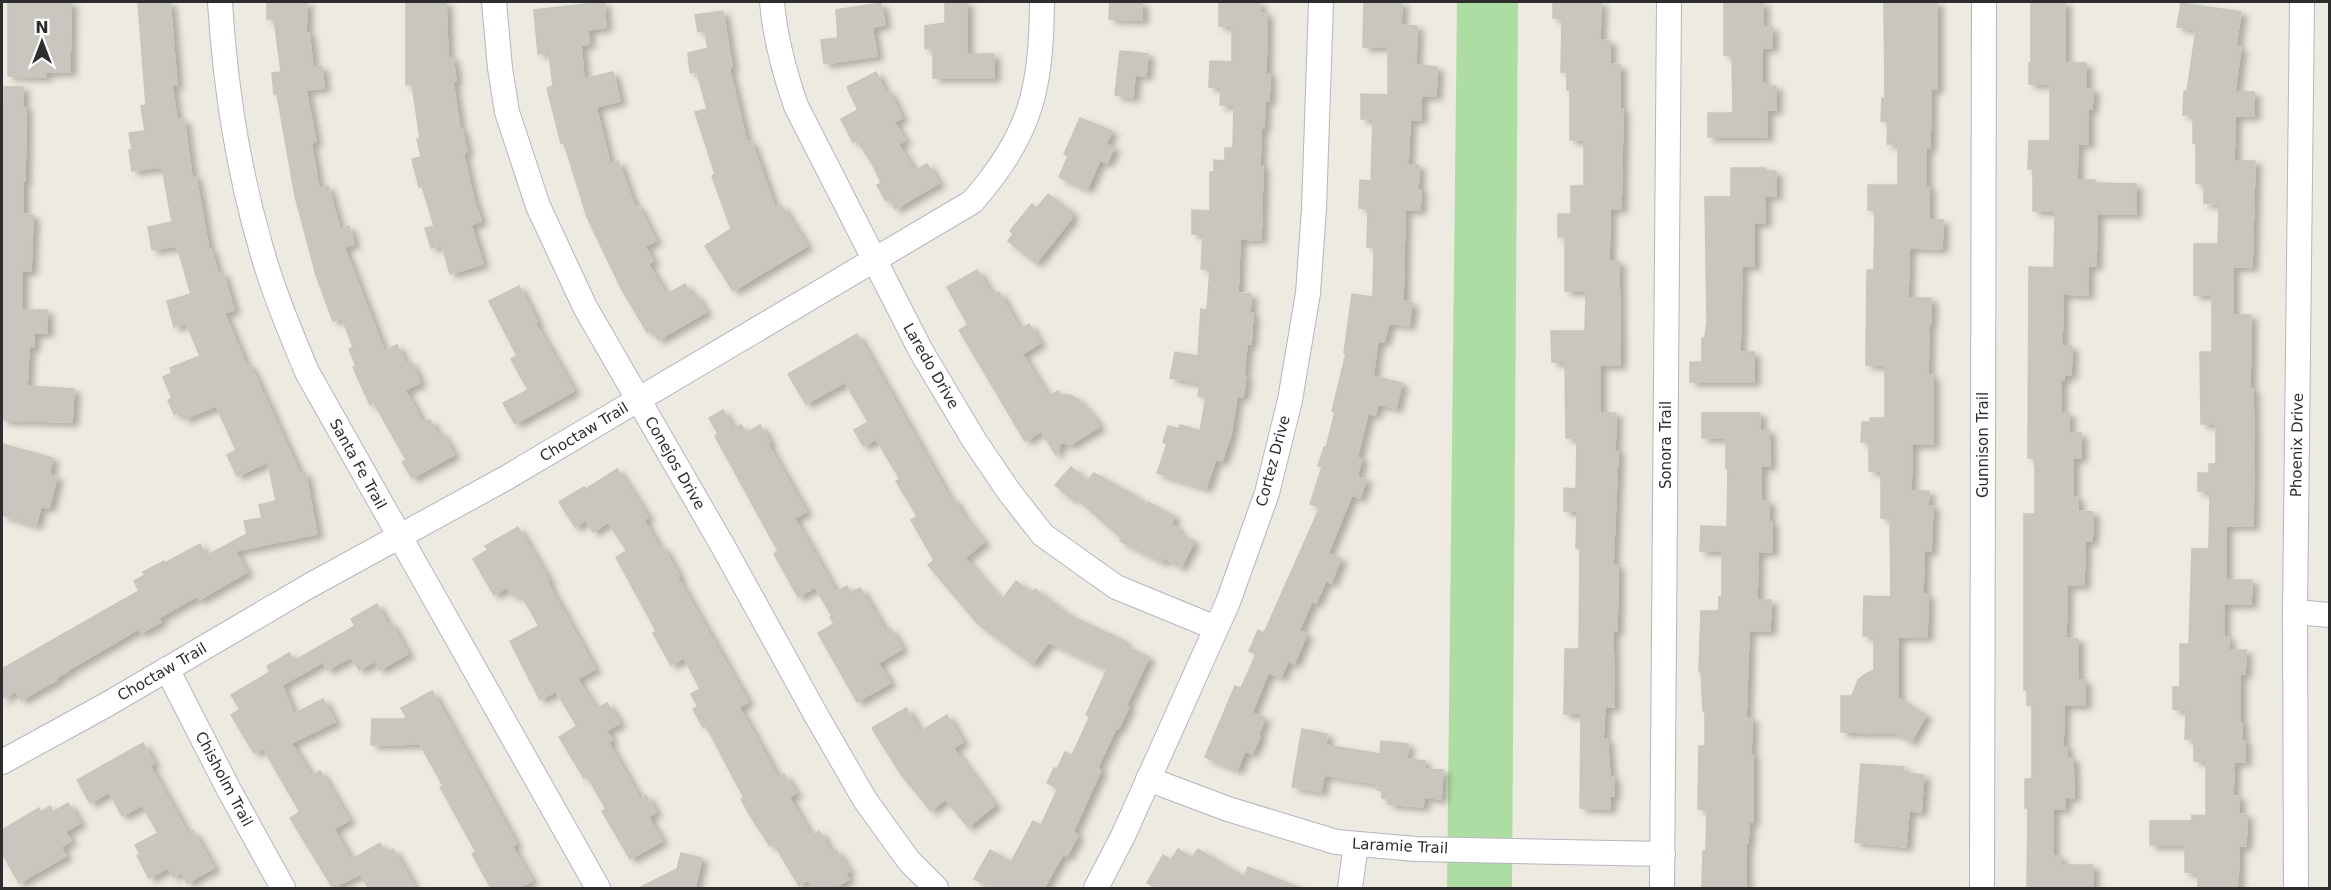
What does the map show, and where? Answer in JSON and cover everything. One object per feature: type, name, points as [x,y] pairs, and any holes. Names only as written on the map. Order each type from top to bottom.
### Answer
[{"type":"street","name":"Santa Fe Trail","points":[[220,2],[228,86],[248,197],[261,250],[307,372],[598,888]]},
{"type":"street","name":"Conejos Drive","points":[[494,2],[507,112],[538,206],[585,307],[724,548],[865,800],[909,861],[936,888]]},
{"type":"street","name":"Laredo Drive","points":[[772,2],[774,29],[780,58],[796,106],[921,351],[968,430],[1010,494],[1043,536],[1116,587],[1216,628]]},
{"type":"street","name":"Choctaw Trail","points":[[2,762],[399,536],[506,478],[972,201],[994,176],[1016,142],[1033,102],[1041,49],[1042,2]]},
{"type":"street","name":"Cortez Drive","points":[[1096,888],[1123,836],[1228,602],[1267,493],[1290,400],[1304,317],[1314,209],[1322,2]]},
{"type":"street","name":"Sonora Trail","points":[[1662,888],[1669,2]]},
{"type":"street","name":"Gunnison Trail","points":[[1982,888],[1984,2]]},
{"type":"street","name":"Phoenix Drive","points":[[2296,888],[2295,612],[2302,2]]},
{"type":"street","points":[[2295,612],[2330,615]]},
{"type":"street","name":"Chisholm Trail","points":[[167,669],[229,790],[283,888]]},
{"type":"street","name":"Laramie Trail","points":[[1148,779],[1228,809],[1336,842],[1416,849],[1662,854]]},
{"type":"street","points":[[1350,888],[1356,844]]},
{"type":"green space","points":[[1457,2],[1518,2],[1512,888],[1447,888]]},
{"type":"building","points":[[8,2],[71,2],[70,72],[46,72],[46,77],[8,76]]},
{"type":"building","points":[[138,2],[170,2],[177,85],[172,85],[177,120],[184,119],[192,177],[196,177],[209,250],[211,249],[218,274],[223,273],[234,310],[224,313],[247,367],[250,365],[300,474],[305,472],[317,534],[235,551],[247,572],[199,600],[197,596],[158,618],[161,622],[141,633],[138,629],[21,700],[16,691],[2,699],[2,669],[139,591],[134,581],[145,575],[143,572],[200,544],[206,556],[247,534],[244,521],[262,518],[259,505],[276,501],[268,462],[237,476],[227,455],[236,450],[216,406],[184,419],[181,412],[174,414],[168,400],[172,398],[163,377],[172,373],[170,368],[200,356],[186,323],[174,327],[167,301],[191,294],[177,246],[152,250],[148,227],[172,222],[162,167],[132,171],[129,133],[145,131],[141,106],[146,105]]},
{"type":"building","points":[[267,2],[307,2],[306,33],[309,33],[313,67],[322,66],[324,88],[306,90],[316,142],[311,143],[319,189],[328,186],[340,229],[349,226],[354,244],[344,247],[384,351],[397,345],[406,364],[411,362],[420,383],[405,390],[423,423],[430,420],[438,435],[442,433],[454,455],[412,478],[402,462],[406,460],[374,403],[370,405],[353,367],[356,366],[349,349],[353,347],[342,318],[333,321],[316,275],[295,196],[277,94],[274,94],[272,73],[281,72],[274,19],[267,19]]},
{"type":"building","points":[[406,2],[446,2],[448,58],[453,58],[456,81],[453,82],[460,129],[462,129],[467,152],[463,153],[481,221],[471,225],[483,264],[450,274],[442,245],[431,248],[425,228],[434,226],[422,186],[419,187],[412,159],[421,157],[412,84],[406,85]]},
{"type":"building","points":[[604,2],[606,27],[588,30],[589,44],[581,45],[584,79],[613,72],[620,101],[596,107],[610,164],[618,161],[635,207],[638,206],[656,241],[645,246],[653,261],[648,264],[666,295],[685,284],[692,296],[695,294],[706,312],[658,340],[652,329],[647,332],[622,290],[587,217],[564,143],[561,143],[547,88],[553,86],[549,53],[538,54],[534,10]]},
{"type":"building","points":[[945,2],[967,2],[967,54],[994,54],[994,78],[933,78],[933,48],[925,49],[925,26],[945,23]]},
{"type":"building","points":[[1110,2],[1142,2],[1142,20],[1109,19]]},
{"type":"building","points":[[1219,2],[1260,2],[1260,13],[1267,13],[1266,74],[1270,74],[1269,101],[1265,101],[1264,128],[1261,128],[1260,166],[1263,166],[1261,240],[1240,239],[1238,293],[1251,294],[1250,313],[1253,313],[1251,344],[1247,344],[1243,397],[1237,396],[1231,434],[1222,461],[1216,459],[1206,488],[1157,473],[1167,444],[1163,442],[1168,426],[1179,429],[1180,425],[1200,431],[1206,398],[1198,396],[1200,383],[1170,378],[1175,352],[1198,356],[1201,309],[1207,310],[1210,269],[1201,269],[1203,234],[1192,234],[1192,210],[1210,211],[1210,172],[1214,172],[1214,160],[1225,161],[1225,148],[1233,148],[1234,105],[1220,105],[1221,87],[1209,87],[1210,61],[1232,62],[1232,26],[1219,26]]},
{"type":"building","points":[[1364,2],[1402,2],[1401,25],[1417,26],[1416,65],[1437,67],[1436,96],[1421,96],[1421,120],[1410,120],[1408,165],[1419,165],[1418,190],[1421,190],[1420,210],[1405,210],[1403,301],[1412,303],[1409,326],[1389,323],[1384,342],[1378,341],[1373,376],[1402,383],[1396,408],[1378,404],[1375,415],[1368,413],[1357,458],[1362,459],[1357,477],[1366,479],[1360,498],[1352,495],[1328,553],[1341,559],[1331,583],[1326,580],[1316,603],[1312,601],[1299,631],[1307,634],[1294,664],[1288,661],[1281,677],[1268,673],[1252,713],[1265,718],[1258,735],[1260,736],[1252,754],[1245,751],[1237,770],[1205,757],[1235,686],[1241,688],[1256,654],[1249,651],[1258,630],[1264,633],[1320,507],[1310,504],[1322,467],[1318,466],[1324,447],[1326,448],[1335,412],[1332,411],[1346,353],[1344,353],[1352,294],[1373,297],[1374,247],[1367,247],[1368,209],[1359,208],[1360,180],[1371,181],[1373,119],[1361,119],[1361,94],[1388,95],[1388,47],[1363,47]]},
{"type":"building","points":[[1553,2],[1601,2],[1600,40],[1610,41],[1610,64],[1620,65],[1620,109],[1623,109],[1621,209],[1610,209],[1609,261],[1619,261],[1620,365],[1600,365],[1600,413],[1616,413],[1615,451],[1618,451],[1613,565],[1618,565],[1617,631],[1613,631],[1614,707],[1605,707],[1603,739],[1607,739],[1610,777],[1614,777],[1614,796],[1610,796],[1610,809],[1580,808],[1581,714],[1564,714],[1565,649],[1579,649],[1580,548],[1576,548],[1577,511],[1564,511],[1564,488],[1576,489],[1577,438],[1566,438],[1565,362],[1552,362],[1551,331],[1585,331],[1586,291],[1565,291],[1565,237],[1558,237],[1558,214],[1571,214],[1571,186],[1584,186],[1584,140],[1570,140],[1570,90],[1567,90],[1567,72],[1561,72],[1562,18],[1553,18]]},
{"type":"building","points":[[1724,2],[1763,2],[1763,27],[1772,27],[1772,48],[1762,48],[1762,83],[1766,83],[1766,86],[1776,86],[1776,110],[1767,110],[1767,137],[1708,137],[1708,113],[1733,113],[1732,55],[1724,55]]},
{"type":"building","points":[[1884,2],[1937,2],[1937,89],[1931,89],[1930,148],[1926,148],[1926,187],[1929,187],[1929,220],[1943,220],[1942,249],[1909,248],[1908,298],[1931,298],[1928,375],[1933,375],[1933,444],[1912,444],[1911,491],[1929,491],[1928,506],[1933,506],[1931,551],[1924,551],[1923,594],[1928,595],[1927,637],[1898,637],[1898,698],[1926,715],[1911,742],[1897,733],[1841,732],[1841,696],[1852,696],[1858,680],[1874,670],[1874,636],[1863,636],[1864,596],[1891,597],[1890,518],[1881,518],[1881,471],[1869,471],[1869,442],[1861,442],[1862,422],[1870,422],[1870,418],[1885,418],[1885,365],[1866,365],[1867,270],[1874,270],[1875,210],[1868,210],[1868,185],[1898,185],[1898,144],[1887,144],[1888,121],[1881,121],[1882,98],[1885,98]]},
{"type":"building","points":[[2031,2],[2065,2],[2065,63],[2086,63],[2086,89],[2093,89],[2092,109],[2088,109],[2088,144],[2078,144],[2077,180],[2136,184],[2136,214],[2097,214],[2096,266],[2088,266],[2088,295],[2063,294],[2062,346],[2072,346],[2071,375],[2064,375],[2064,380],[2061,380],[2061,413],[2069,413],[2069,433],[2081,433],[2081,458],[2073,458],[2073,497],[2078,497],[2078,511],[2093,512],[2093,526],[2092,541],[2085,541],[2084,585],[2067,585],[2066,638],[2078,639],[2078,680],[2085,680],[2085,705],[2064,705],[2063,747],[2067,747],[2067,758],[2073,758],[2074,798],[2065,797],[2065,809],[2053,809],[2053,856],[2061,857],[2061,865],[2093,865],[2093,888],[2027,888],[2028,809],[2025,808],[2025,779],[2032,779],[2032,705],[2027,705],[2027,690],[2024,690],[2024,514],[2035,514],[2035,458],[2028,458],[2029,267],[2054,268],[2055,211],[2033,211],[2033,169],[2028,169],[2029,141],[2050,141],[2050,84],[2029,84]]},
{"type":"building","points":[[881,3],[885,25],[872,27],[877,56],[824,64],[821,40],[838,38],[836,10]]},
{"type":"building","points":[[2181,3],[2241,12],[2236,46],[2241,47],[2235,92],[2254,92],[2254,116],[2235,116],[2234,161],[2255,161],[2252,267],[2233,267],[2233,315],[2251,315],[2253,526],[2226,526],[2226,580],[2252,580],[2251,604],[2224,604],[2224,637],[2229,637],[2229,650],[2246,650],[2245,674],[2240,674],[2240,723],[2242,723],[2242,741],[2245,741],[2245,762],[2234,762],[2233,796],[2239,796],[2239,814],[2247,815],[2246,846],[2239,846],[2236,888],[2198,888],[2198,873],[2185,872],[2185,845],[2150,845],[2150,821],[2192,821],[2192,815],[2206,816],[2206,761],[2194,761],[2194,739],[2185,739],[2186,710],[2173,709],[2173,687],[2180,687],[2180,644],[2189,644],[2192,549],[2209,549],[2210,491],[2198,491],[2198,473],[2209,473],[2209,464],[2216,464],[2216,424],[2201,424],[2200,352],[2212,352],[2212,295],[2194,295],[2194,244],[2218,244],[2219,204],[2204,203],[2204,183],[2196,183],[2193,115],[2183,115],[2184,91],[2187,91],[2196,30],[2177,27]]},
{"type":"building","points":[[723,11],[732,67],[729,68],[747,143],[751,141],[775,208],[781,205],[807,246],[733,291],[705,246],[731,229],[712,176],[715,174],[695,112],[707,109],[697,72],[690,73],[688,53],[708,48],[705,31],[698,32],[695,15]]},
{"type":"building","points":[[1120,51],[1148,54],[1146,76],[1135,75],[1133,98],[1115,95]]},
{"type":"building","points":[[876,72],[886,93],[889,91],[902,118],[894,122],[905,141],[898,144],[914,171],[927,164],[939,183],[895,209],[890,199],[886,201],[877,185],[881,183],[874,167],[857,140],[853,142],[841,119],[858,110],[847,87]]},
{"type":"building","points":[[4,87],[23,87],[23,107],[26,108],[23,214],[33,215],[31,271],[22,271],[22,310],[47,310],[47,333],[34,333],[34,347],[29,347],[27,386],[74,389],[72,422],[2,420],[4,181],[2,181],[2,108],[4,108]]},
{"type":"building","points":[[1080,118],[1112,131],[1106,144],[1114,148],[1107,163],[1100,160],[1087,189],[1059,177],[1068,156],[1064,154]]},
{"type":"building","points":[[1731,168],[1765,168],[1765,171],[1776,171],[1776,196],[1765,196],[1765,223],[1754,223],[1754,266],[1742,266],[1740,352],[1754,352],[1754,382],[1690,382],[1690,362],[1702,362],[1702,338],[1705,338],[1707,321],[1705,197],[1731,197]]},
{"type":"building","points":[[1048,194],[1072,213],[1070,216],[1072,218],[1036,263],[1008,241],[1013,234],[1010,231],[1032,204],[1037,208]]},
{"type":"building","points":[[977,270],[992,295],[999,292],[1020,330],[1029,324],[1040,343],[1022,354],[1048,397],[1058,391],[1061,395],[1070,395],[1078,400],[1099,427],[1070,445],[1061,442],[1056,455],[1041,431],[1025,441],[959,330],[968,325],[947,287]]},
{"type":"building","points":[[519,286],[537,322],[535,323],[574,391],[515,424],[503,403],[528,390],[511,359],[517,356],[489,301]]},
{"type":"building","points":[[857,334],[951,501],[954,499],[963,516],[984,542],[965,558],[1001,601],[1016,581],[1032,593],[1035,589],[1069,615],[1125,641],[1123,645],[1149,657],[1126,706],[1129,707],[1118,729],[1116,728],[1097,769],[1101,770],[1073,832],[1078,835],[1067,856],[1063,854],[1044,888],[992,888],[974,879],[990,850],[1011,862],[1033,821],[1041,825],[1058,788],[1047,783],[1065,752],[1072,755],[1090,716],[1086,715],[1107,669],[1049,642],[1032,664],[978,624],[928,565],[934,560],[911,520],[917,516],[896,481],[900,479],[876,439],[863,446],[854,430],[868,422],[845,382],[806,404],[788,374]]},
{"type":"building","points":[[723,410],[733,429],[741,425],[746,433],[760,425],[770,442],[767,443],[806,512],[794,518],[836,592],[847,586],[851,593],[860,588],[885,631],[890,628],[902,649],[878,663],[890,683],[857,702],[818,633],[834,624],[830,617],[832,616],[815,587],[798,597],[774,554],[778,551],[715,436],[718,434],[709,418]]},
{"type":"building","points":[[1702,413],[1760,413],[1760,430],[1769,430],[1770,466],[1761,466],[1761,501],[1769,501],[1772,552],[1758,552],[1757,600],[1771,600],[1770,631],[1749,631],[1746,718],[1752,718],[1753,822],[1749,822],[1748,843],[1746,843],[1746,888],[1702,888],[1707,809],[1698,809],[1699,746],[1705,746],[1705,711],[1703,711],[1701,672],[1699,672],[1701,611],[1719,611],[1719,597],[1722,597],[1722,551],[1700,551],[1701,526],[1727,527],[1728,469],[1726,469],[1726,438],[1702,438]]},
{"type":"building","points":[[2,444],[53,458],[49,475],[57,477],[49,508],[41,506],[36,525],[2,515]]},
{"type":"building","points":[[1071,467],[1087,481],[1094,473],[1134,495],[1147,506],[1148,502],[1174,516],[1171,525],[1179,528],[1177,532],[1194,541],[1181,567],[1164,558],[1162,562],[1120,541],[1122,539],[1074,496],[1071,499],[1055,485]]},
{"type":"building","points":[[617,469],[648,517],[644,520],[660,549],[663,547],[679,576],[677,577],[748,702],[739,707],[778,778],[784,774],[796,793],[789,797],[811,836],[819,831],[832,853],[836,850],[849,871],[845,873],[849,879],[834,888],[814,888],[808,880],[799,886],[774,844],[770,846],[751,817],[741,799],[744,798],[706,726],[703,727],[693,709],[698,707],[691,694],[700,689],[684,658],[671,665],[653,633],[656,631],[616,557],[627,551],[608,522],[593,532],[586,520],[575,527],[559,502],[584,487],[586,489]]},
{"type":"building","points":[[518,527],[595,669],[577,679],[596,709],[607,703],[620,723],[606,731],[612,740],[608,742],[640,799],[646,795],[656,812],[648,817],[662,841],[630,859],[602,811],[606,809],[587,776],[584,778],[559,737],[577,726],[556,691],[540,700],[510,641],[539,626],[522,596],[519,597],[517,593],[512,596],[507,587],[494,595],[473,559],[488,550],[485,546]]},
{"type":"building","points":[[377,604],[388,625],[391,623],[408,654],[379,670],[375,661],[359,670],[351,657],[327,670],[323,662],[282,685],[294,714],[323,699],[335,722],[291,743],[311,776],[320,771],[349,820],[334,829],[351,860],[380,843],[386,853],[393,849],[415,888],[368,888],[360,874],[333,888],[290,818],[300,812],[263,748],[254,753],[231,715],[240,709],[231,695],[270,672],[267,666],[289,653],[294,661],[355,626],[351,619]]},
{"type":"building","points":[[432,691],[516,844],[512,846],[532,881],[518,888],[491,888],[472,854],[476,852],[440,787],[443,786],[420,744],[371,745],[372,719],[407,719],[401,708]]},
{"type":"building","points":[[906,708],[920,732],[947,715],[963,742],[953,748],[995,805],[968,827],[945,799],[931,811],[900,773],[872,728]]},
{"type":"building","points":[[1302,729],[1327,734],[1326,745],[1380,754],[1381,741],[1408,744],[1407,759],[1425,761],[1424,769],[1443,770],[1441,799],[1424,797],[1423,807],[1388,804],[1388,799],[1382,798],[1382,791],[1377,790],[1378,784],[1324,775],[1321,792],[1292,787]]},
{"type":"building","points":[[143,743],[154,763],[150,766],[188,834],[193,831],[214,868],[187,883],[181,872],[173,877],[168,868],[149,878],[137,856],[140,854],[135,845],[158,833],[142,805],[122,816],[109,792],[90,803],[77,780]]},
{"type":"building","points":[[1861,764],[1904,767],[1903,773],[1924,775],[1921,812],[1909,811],[1906,847],[1855,842]]},
{"type":"building","points":[[68,803],[80,823],[65,832],[71,841],[61,847],[66,856],[19,883],[2,853],[2,830],[39,808],[41,812],[50,806],[53,812]]},
{"type":"building","points":[[1178,849],[1192,858],[1198,849],[1244,877],[1248,867],[1300,888],[1158,888],[1147,883],[1163,855],[1171,860]]},
{"type":"building","points":[[681,853],[702,858],[695,888],[639,888],[677,869]]}]
